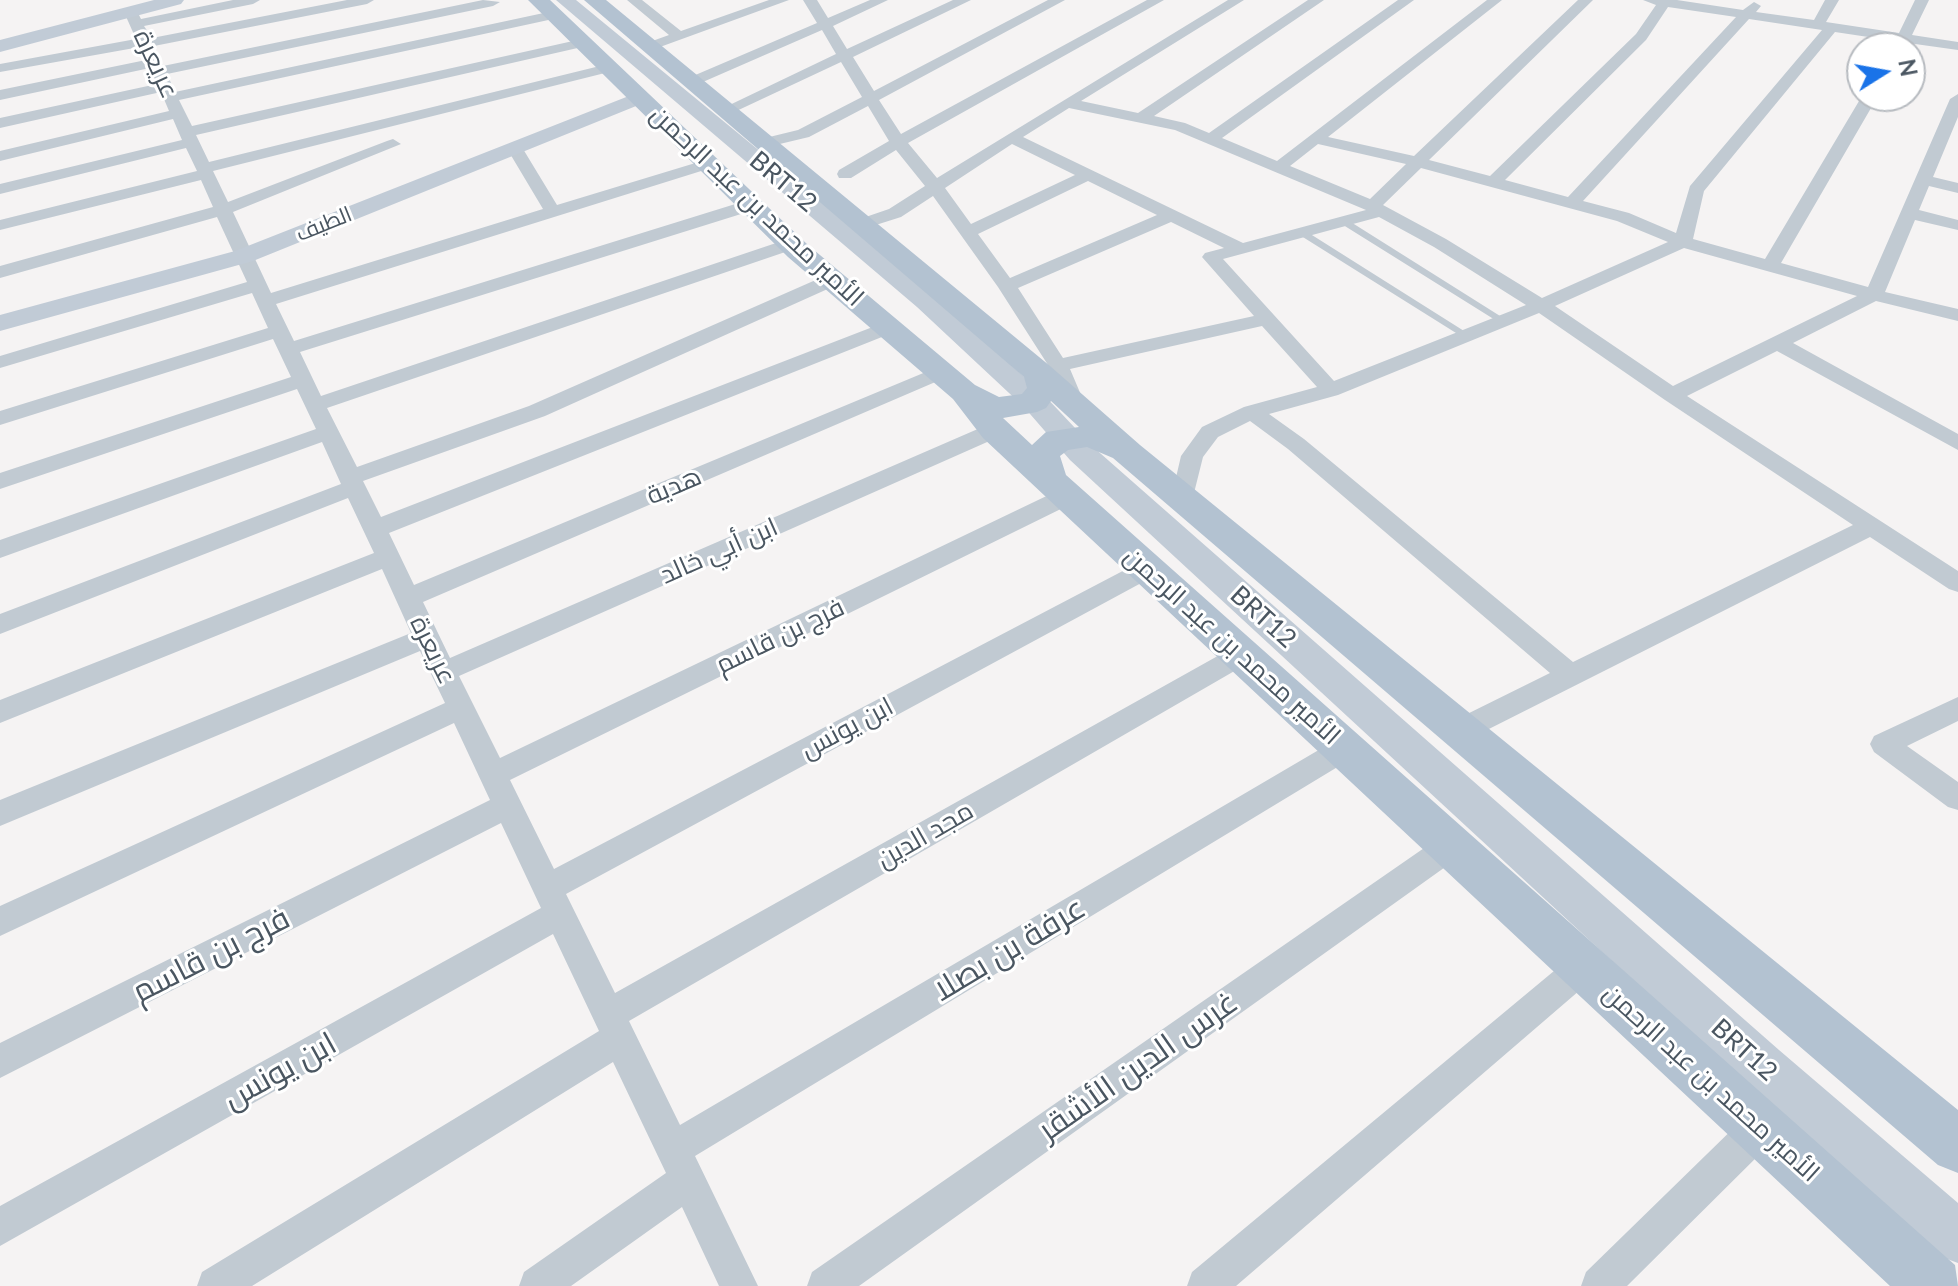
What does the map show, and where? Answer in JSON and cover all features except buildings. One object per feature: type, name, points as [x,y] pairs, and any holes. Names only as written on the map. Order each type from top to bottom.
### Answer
[{"type":"main road","points":[[158,69],[175,0]]},
{"type":"main road","points":[[594,0],[860,225],[1054,396],[1128,453],[1461,730],[1941,1110],[1958,1145]]},
{"type":"main road","name":"الأمير محمد بن عبد الرحمن","points":[[552,5],[595,55],[791,244],[952,383],[995,430],[1062,492],[1934,1286]]},
{"type":"main road","name":"BRT12","points":[[552,5],[926,301],[1054,396],[1762,1067],[1958,1237]]},
{"type":"main road","points":[[0,29],[158,69]]},
{"type":"main road","points":[[0,46],[158,69]]},
{"type":"main road","name":"الطيف","points":[[0,323],[244,256],[639,98]]},
{"type":"main road","points":[[952,383],[1003,408],[1054,396]]},
{"type":"main road","points":[[1054,396],[1050,445],[1042,459],[1046,473],[1062,492]]},
{"type":"street","points":[[0,189],[253,0]]},
{"type":"street","points":[[0,123],[367,0]]},
{"type":"street","points":[[634,0],[679,36]]},
{"type":"street","points":[[728,0],[742,14]]},
{"type":"street","points":[[649,47],[782,0]]},
{"type":"street","points":[[810,0],[898,142],[934,185],[1007,286],[1054,396],[1267,319]]},
{"type":"street","points":[[691,82],[881,0]]},
{"type":"street","points":[[725,111],[964,0]]},
{"type":"street","points":[[763,143],[803,134],[1058,0]]},
{"type":"street","points":[[845,174],[1157,0]]},
{"type":"street","points":[[860,225],[895,213],[1011,137],[1237,0]]},
{"type":"street","points":[[1141,118],[1317,0]]},
{"type":"street","points":[[1210,139],[1407,0]]},
{"type":"street","points":[[1279,167],[1495,0]]},
{"type":"street","points":[[1331,390],[1211,257],[1376,209],[1418,162],[1586,0]]},
{"type":"street","points":[[1572,203],[1758,0]]},
{"type":"street","points":[[1683,242],[1696,190],[1825,26],[1832,0]]},
{"type":"street","points":[[1906,32],[1922,0]]},
{"type":"street","points":[[0,156],[158,69],[493,2]]},
{"type":"street","points":[[1494,182],[1641,37],[1670,2],[1852,32]]},
{"type":"street","points":[[0,95],[552,5]]},
{"type":"street","points":[[1926,44],[1958,46]]},
{"type":"street","points":[[0,68],[158,69],[595,55]]},
{"type":"street","points":[[0,225],[205,171],[595,55]]},
{"type":"street","name":"عريعرة","points":[[158,69],[261,293],[739,1286]]},
{"type":"street","points":[[1672,395],[1874,295],[1958,99]]},
{"type":"street","points":[[1067,103],[1179,126],[1376,209],[1440,243],[1958,583]]},
{"type":"street","points":[[1770,266],[1861,112]]},
{"type":"street","points":[[1011,137],[1241,249]]},
{"type":"street","points":[[1315,139],[1418,162],[1572,203],[1623,217],[1683,242],[1958,315]]},
{"type":"street","points":[[0,272],[223,210],[393,144]]},
{"type":"street","points":[[514,147],[553,212]]},
{"type":"street","points":[[1936,150],[1958,155]]},
{"type":"street","points":[[0,362],[553,212],[708,164]]},
{"type":"street","points":[[968,232],[1088,175]]},
{"type":"street","points":[[1923,180],[1958,188]]},
{"type":"street","points":[[0,418],[284,340],[751,205]]},
{"type":"street","points":[[1909,213],[1958,225]]},
{"type":"street","points":[[1007,286],[1171,215]]},
{"type":"street","points":[[1183,499],[1192,456],[1210,432],[1252,412],[1331,390],[1467,336],[1683,242]]},
{"type":"street","points":[[315,405],[791,244]]},
{"type":"street","points":[[0,624],[537,411],[834,279]]},
{"type":"street","points":[[375,529],[890,327]]},
{"type":"street","points":[[1778,343],[1958,443]]},
{"type":"street","points":[[0,481],[303,380]]},
{"type":"street","name":"هدية","points":[[408,598],[952,383]]},
{"type":"street","points":[[1252,412],[1296,444],[1570,675]]},
{"type":"street","points":[[1936,431],[1958,418]]},
{"type":"street","name":"ابن أبي خالد","points":[[443,672],[995,430]]},
{"type":"street","points":[[0,549],[328,432]]},
{"type":"street","name":"فرج بن قاسم","points":[[493,775],[1062,492]]},
{"type":"street","points":[[1461,730],[1871,526]]},
{"type":"street","points":[[0,712],[388,557]]},
{"type":"street","name":"ابن يونس","points":[[0,1227],[554,901],[1147,569]]},
{"type":"street","points":[[0,813],[427,637]]},
{"type":"street","name":"مجد الدين","points":[[216,1286],[614,1026],[1241,655]]},
{"type":"street","points":[[0,921],[461,708]]},
{"type":"street","points":[[1958,708],[1884,744],[1958,798]]},
{"type":"street","name":"عرفة بن بصلا","points":[[538,1286],[680,1164],[1344,749]]},
{"type":"street","name":"فرج بن قاسم","points":[[0,1061],[508,805]]},
{"type":"street","name":"غرس الدين الأشقر","points":[[826,1286],[1451,846]]},
{"type":"street","points":[[1206,1286],[1583,967]]},
{"type":"street","points":[[1600,1286],[1760,1128]]},
{"type":"lane","points":[[1343,221],[1503,321]]},
{"type":"lane","points":[[1301,232],[1467,336]]}]
